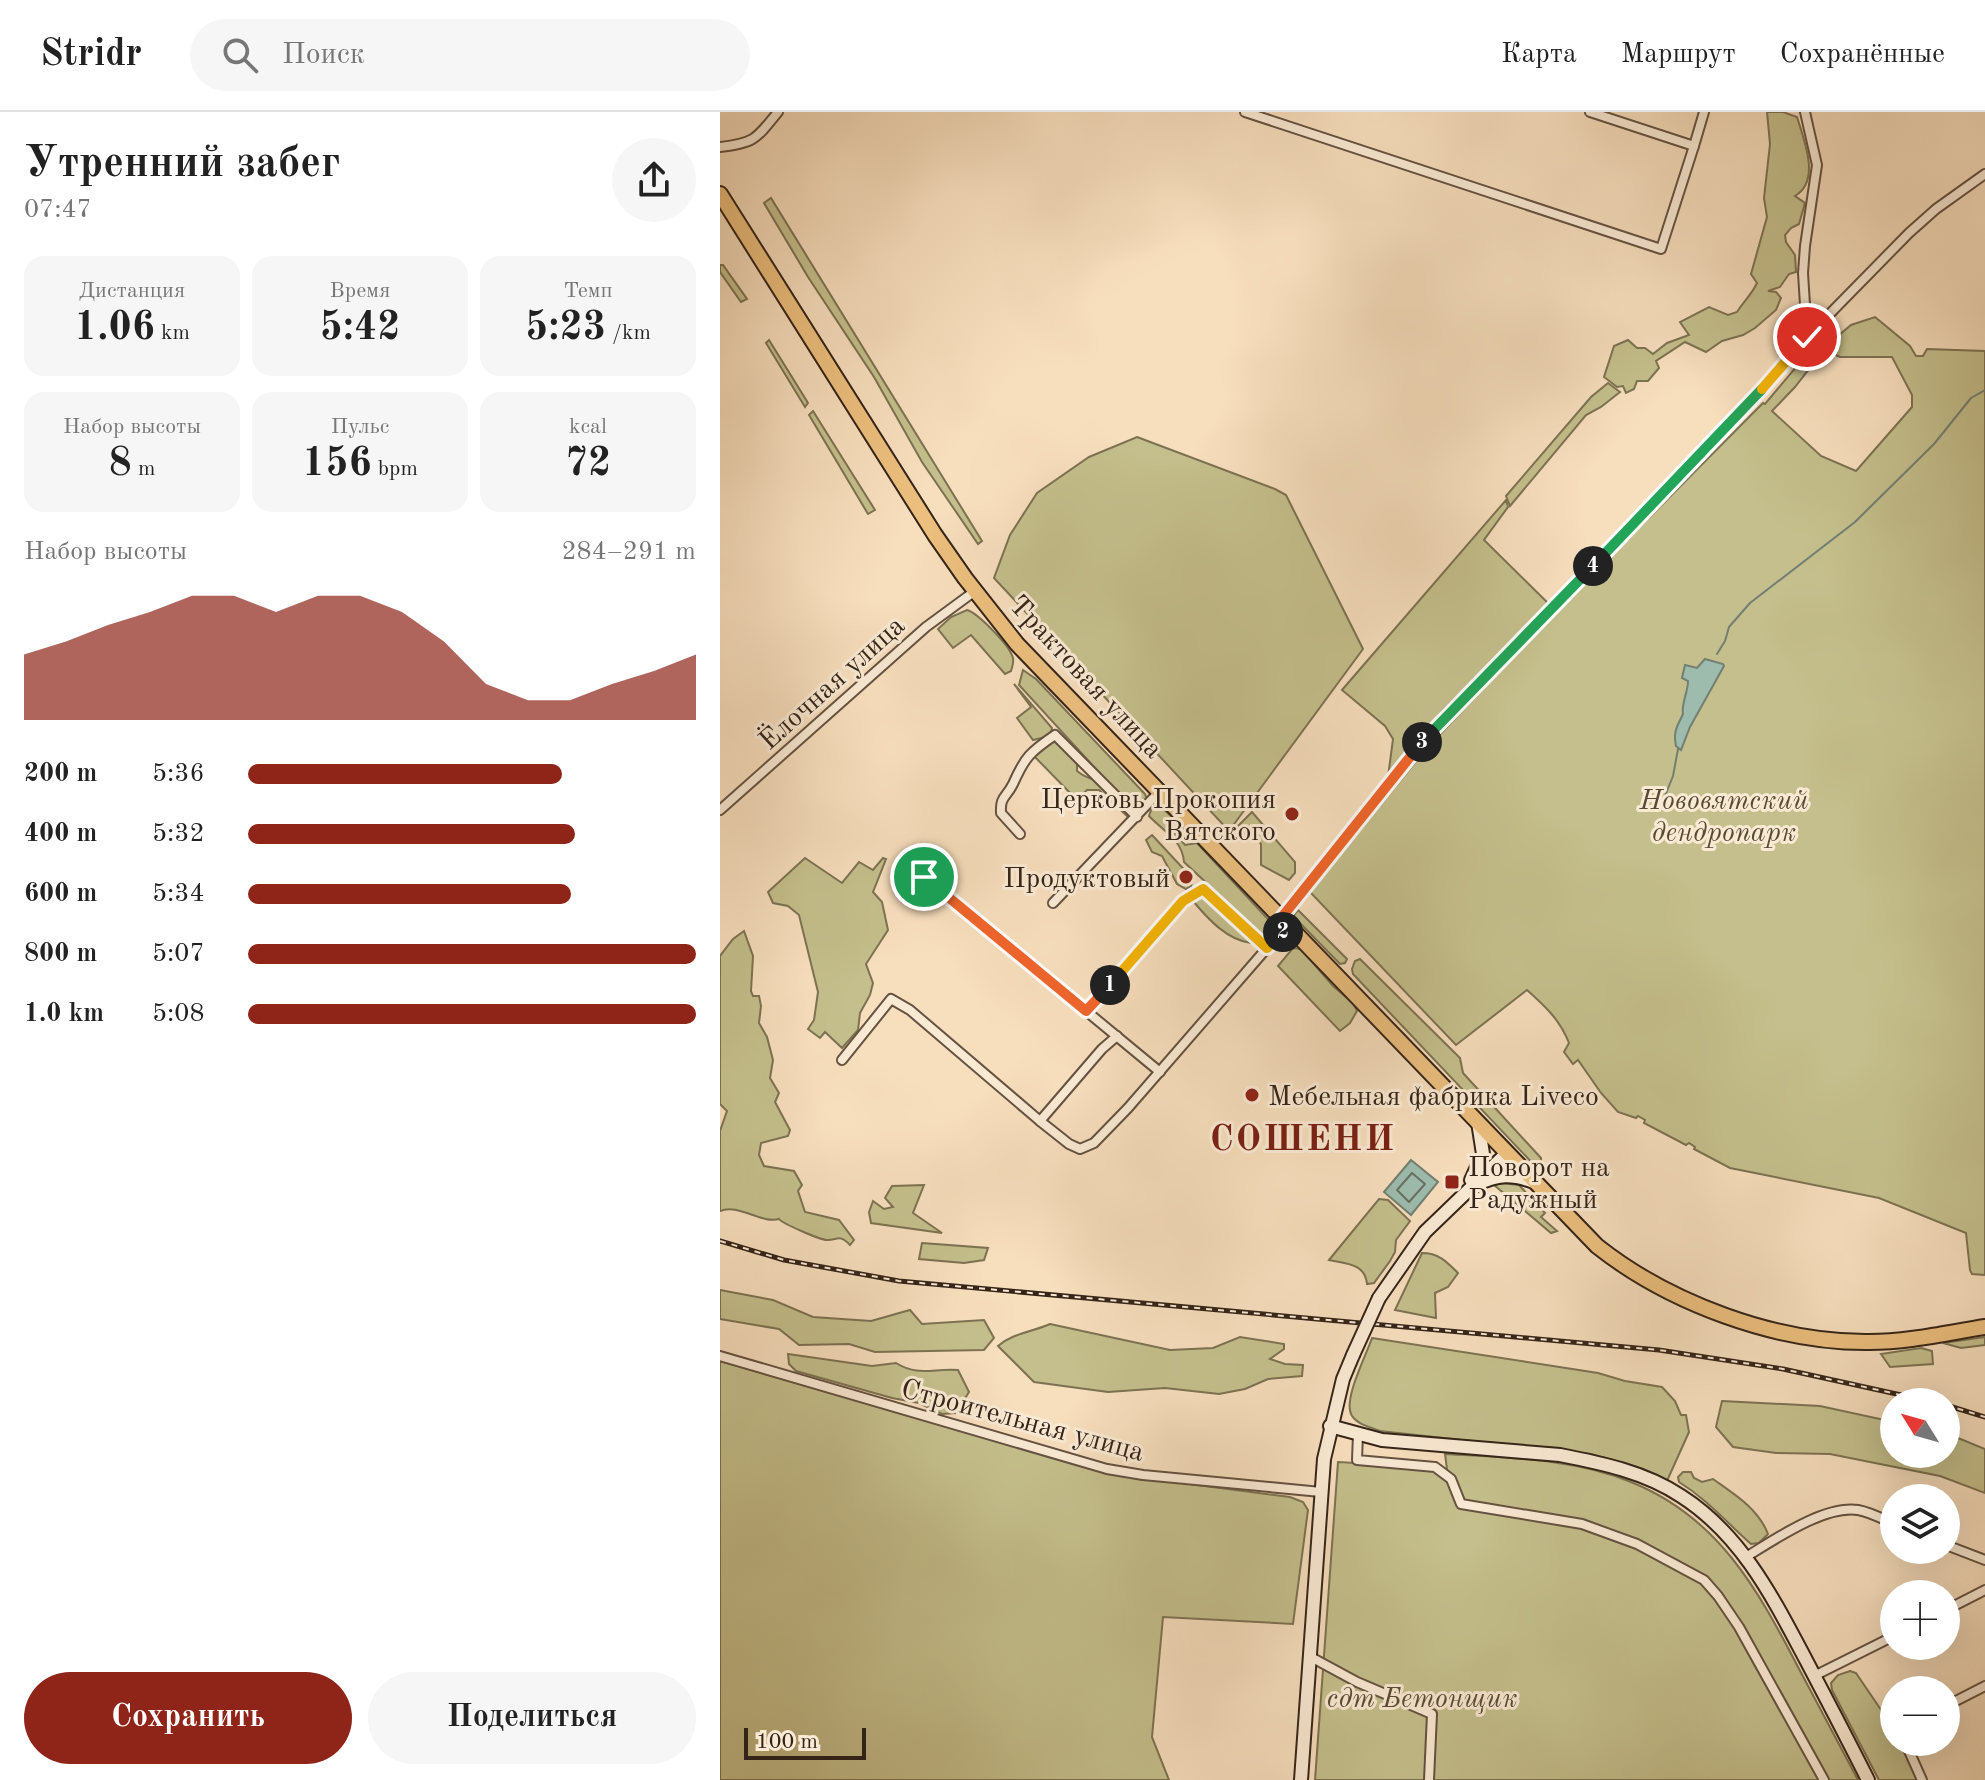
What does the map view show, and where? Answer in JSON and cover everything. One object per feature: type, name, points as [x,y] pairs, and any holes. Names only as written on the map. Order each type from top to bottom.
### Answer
[{"type":"main road","name":"Трактовая улица","points":[[720,194],[935,535],[1017,644],[1507,1153]]},
{"type":"main road","points":[[1463,1193],[1483,1154],[1482,1135],[1477,1121]]},
{"type":"main road","points":[[1301,1780],[1321,1492],[1330,1426],[1343,1379],[1379,1298],[1425,1232],[1507,1153],[1597,1246],[1649,1282],[1677,1297],[1763,1326],[1801,1335],[1868,1342],[1985,1327]]},
{"type":"main road","points":[[1463,1193],[1500,1175],[1512,1175],[1534,1182]]},
{"type":"main road","points":[[1330,1426],[1396,1441],[1560,1455],[1618,1468],[1680,1495],[1712,1520],[1746,1557],[1766,1586],[1868,1780]]},
{"type":"street","points":[[720,147],[747,143],[760,134],[778,112]]},
{"type":"street","points":[[1245,112],[1661,249],[1704,112]]},
{"type":"street","points":[[1590,112],[1694,146]]},
{"type":"street","points":[[1805,112],[1817,165],[1803,273],[1807,337]]},
{"type":"street","points":[[842,1060],[891,999],[910,1010],[1069,1144],[1080,1149],[1094,1143],[1267,948],[1424,740],[1747,406],[1807,337],[1909,233],[1936,209],[1985,174]]},
{"type":"street","name":"Ёлочная улица","points":[[720,810],[926,627],[975,591]]},
{"type":"street","points":[[1020,834],[1001,813],[1000,801],[1012,786],[1018,768],[1037,747],[1055,735],[1137,817]]},
{"type":"street","points":[[1053,903],[1159,792]]},
{"type":"street","points":[[924,877],[1160,1072]]},
{"type":"street","points":[[1086,1011],[1183,901],[1203,889],[1267,948]]},
{"type":"street","points":[[1040,1121],[1089,1063],[1117,1036]]},
{"type":"street","name":"Строительная улица","points":[[720,1356],[1107,1469],[1321,1492]]},
{"type":"street","points":[[1358,1434],[1357,1460],[1435,1467],[1451,1479],[1461,1504],[1582,1524],[1637,1544],[1704,1580],[1739,1627],[1824,1780]]},
{"type":"street","points":[[1746,1557],[1810,1520],[1850,1510],[1880,1519]]},
{"type":"street","points":[[1960,1550],[1985,1560]]},
{"type":"street","points":[[1960,1603],[1985,1590]]},
{"type":"street","points":[[1814,1676],[1880,1643]]},
{"type":"street","points":[[1309,1656],[1357,1682],[1432,1714],[1429,1780]]},
{"type":"street","points":[[1960,1699],[1985,1686]]},
{"type":"street","points":[[1911,1756],[1922,1780]]},
{"type":"green space","points":[[1767,112],[1783,112],[1797,117],[1806,148],[1807,181],[1795,196],[1805,203],[1799,224],[1785,235],[1795,255],[1796,272],[1789,274],[1780,287],[1768,291],[1776,292],[1781,298],[1776,310],[1755,328],[1722,341],[1706,352],[1685,342],[1656,361],[1659,368],[1648,381],[1637,381],[1634,389],[1626,393],[1623,386],[1617,387],[1604,377],[1614,346],[1628,340],[1637,348],[1645,348],[1653,354],[1667,343],[1689,335],[1680,322],[1709,307],[1728,315],[1737,312],[1753,291],[1757,283],[1751,274],[1767,217],[1764,198],[1770,144]]},
{"type":"green space","points":[[771,198],[982,541],[978,544],[922,462],[874,377],[808,277],[764,203]]},
{"type":"green space","points":[[720,265],[747,299],[741,302],[720,272]]},
{"type":"green space","name":"Нововятский дендропарк","points":[[1875,317],[1910,346],[1916,356],[1923,356],[1927,349],[1985,351],[1985,1275],[1972,1274],[1970,1270],[1966,1233],[1879,1198],[1730,1168],[1694,1149],[1689,1143],[1686,1145],[1644,1123],[1645,1120],[1638,1116],[1618,1112],[1578,1060],[1573,1064],[1564,1052],[1569,1043],[1561,1027],[1527,990],[1456,1045],[1310,892],[1426,749],[1504,667],[1430,741],[1460,708],[1765,404],[1807,354],[1813,353],[1816,360],[1772,411],[1821,456],[1856,471],[1912,407],[1912,395],[1892,357],[1840,357],[1831,353],[1832,341],[1851,325]]},
{"type":"green space","points":[[769,340],[808,403],[805,407],[766,343]]},
{"type":"green space","points":[[1608,383],[1620,392],[1586,415],[1510,506],[1506,496],[1591,397]]},
{"type":"green space","points":[[813,411],[875,510],[868,514],[809,415]]},
{"type":"green space","points":[[1137,437],[1286,495],[1363,649],[1229,831],[994,578],[1010,535],[1037,493],[1089,457]]},
{"type":"green space","points":[[1506,500],[1508,507],[1484,540],[1550,605],[1443,710],[1388,777],[1393,739],[1385,726],[1342,690]]},
{"type":"green space","points":[[967,610],[986,623],[1006,646],[1013,658],[1011,671],[1005,674],[971,635],[953,648],[938,629],[951,617]]},
{"type":"green space","points":[[1023,670],[1036,679],[1145,794],[1147,800],[1141,806],[1118,793],[1019,685]]},
{"type":"green space","points":[[1014,684],[1052,728],[1050,736],[1033,740],[1017,718],[1031,707]]},
{"type":"green space","points":[[1050,740],[1058,743],[1077,764],[1077,771],[1108,790],[1129,813],[1127,816],[1099,790],[1087,790],[1077,800],[1033,755]]},
{"type":"green space","points":[[1158,804],[1172,817],[1173,831],[1185,845],[1197,843],[1277,929],[1268,940],[1184,862],[1180,847],[1149,816]]},
{"type":"green space","points":[[1252,812],[1295,862],[1295,873],[1289,880],[1261,865],[1261,844],[1250,831],[1242,835],[1238,826]]},
{"type":"green space","points":[[1152,835],[1193,879],[1191,886],[1186,889],[1177,884],[1162,856],[1152,852],[1146,840]]},
{"type":"green space","points":[[805,858],[842,883],[859,862],[873,870],[883,858],[886,859],[873,892],[882,902],[888,930],[866,964],[873,983],[860,1013],[858,1030],[842,1048],[825,1032],[820,1038],[808,1029],[814,1020],[818,992],[799,915],[788,906],[773,903],[768,892]]},
{"type":"green space","points":[[1203,893],[1223,914],[1233,918],[1253,936],[1251,943],[1234,938],[1205,915],[1193,901]]},
{"type":"green space","points":[[1298,910],[1347,959],[1345,963],[1340,964],[1293,916]]},
{"type":"green space","points":[[744,931],[753,956],[751,991],[753,996],[759,996],[759,1023],[767,1037],[773,1060],[770,1078],[779,1093],[775,1102],[790,1130],[788,1136],[761,1143],[759,1155],[764,1166],[794,1171],[802,1185],[798,1191],[805,1212],[839,1220],[854,1240],[850,1245],[840,1238],[826,1240],[816,1237],[779,1219],[765,1219],[727,1209],[720,1211],[720,1131],[727,1111],[720,1104],[720,956]]},
{"type":"green space","points":[[1293,948],[1301,949],[1333,986],[1353,1003],[1357,1011],[1350,1023],[1340,1031],[1278,966]]},
{"type":"green space","points":[[1360,959],[1460,1058],[1463,1073],[1541,1158],[1541,1166],[1537,1168],[1353,974],[1355,961]]},
{"type":"green space","points":[[924,1185],[913,1213],[942,1233],[871,1223],[869,1212],[873,1201],[884,1209],[893,1207],[885,1198],[892,1186]]},
{"type":"green space","points":[[1494,1185],[1519,1185],[1545,1213],[1541,1217],[1557,1231],[1551,1233]]},
{"type":"green space","points":[[1379,1199],[1388,1200],[1410,1221],[1396,1240],[1390,1261],[1374,1283],[1367,1284],[1359,1268],[1329,1260]]},
{"type":"green space","points":[[922,1243],[988,1248],[984,1260],[964,1263],[919,1259]]},
{"type":"green space","points":[[1422,1253],[1438,1256],[1458,1273],[1448,1287],[1435,1293],[1436,1318],[1395,1310]]},
{"type":"green space","points":[[720,1290],[773,1300],[813,1317],[871,1321],[910,1310],[922,1324],[984,1320],[994,1338],[984,1350],[875,1352],[849,1344],[799,1345],[779,1329],[720,1319]]},
{"type":"green space","points":[[1050,1324],[1170,1350],[1213,1348],[1240,1337],[1284,1344],[1284,1349],[1270,1359],[1303,1365],[1302,1376],[1268,1379],[1245,1389],[1219,1394],[1165,1388],[1108,1392],[1034,1382],[998,1346],[1016,1335]]},
{"type":"green space","points":[[1985,1337],[1985,1345],[1961,1348],[1943,1343]]},
{"type":"green space","points":[[1372,1338],[1598,1373],[1662,1387],[1675,1401],[1681,1415],[1686,1415],[1689,1432],[1667,1481],[1637,1467],[1591,1454],[1380,1431],[1358,1422],[1350,1409],[1352,1389]]},
{"type":"green space","points":[[1921,1348],[1932,1351],[1933,1364],[1890,1367],[1881,1354]]},
{"type":"green space","points":[[788,1354],[872,1366],[896,1363],[919,1371],[958,1370],[969,1392],[956,1413],[942,1414],[919,1403],[796,1371],[789,1364]]},
{"type":"green space","points":[[720,1361],[1112,1474],[1290,1497],[1303,1502],[1308,1510],[1293,1624],[1163,1617],[1152,1737],[1169,1780],[720,1780]]},
{"type":"green space","points":[[1722,1401],[1820,1406],[1880,1419],[1880,1464],[1830,1454],[1776,1453],[1733,1447],[1716,1427]]},
{"type":"green space","points":[[1960,1439],[1985,1449],[1985,1493],[1940,1476],[1900,1468],[1960,1468]]},
{"type":"green space","name":"сдт Бетонщик","points":[[1445,1454],[1540,1460],[1586,1468],[1631,1482],[1688,1515],[1732,1558],[1750,1583],[1783,1638],[1858,1780],[1315,1780],[1338,1462],[1427,1467],[1448,1477]]},
{"type":"green space","points":[[1683,1472],[1691,1472],[1694,1478],[1702,1482],[1713,1479],[1729,1490],[1752,1509],[1768,1534],[1759,1543],[1751,1544],[1679,1482],[1678,1477]]},
{"type":"green space","points":[[1850,1671],[1856,1673],[1880,1708],[1880,1756],[1907,1756],[1918,1780],[1879,1780],[1832,1690],[1831,1683],[1838,1675]]},
{"type":"water","points":[[1705,659],[1724,666],[1690,727],[1681,750],[1676,746],[1675,736],[1688,685],[1688,681],[1682,678],[1685,665],[1697,668]]},
{"type":"water","points":[[1411,1160],[1438,1182],[1411,1215],[1384,1192]]},
{"type":"waterway","points":[[1717,654],[1729,627],[1750,603],[1855,522],[1934,444],[1971,398],[1985,390]]},
{"type":"waterway","points":[[1663,801],[1673,776],[1678,749]]},
{"type":"railway","points":[[720,1241],[784,1260],[899,1281],[1659,1350],[1783,1369],[1880,1390]]},
{"type":"railway","points":[[1960,1409],[1985,1417]]},
{"type":"place","name":"Церковь Прокопия Вятского","points":[[1292,814]]},
{"type":"place","name":"Продуктовый","points":[[1186,877]]},
{"type":"place","name":"Мебельная фабрика Liveco","points":[[1252,1095]]},
{"type":"place","name":"Поворот на Радужный","points":[[1452,1182]]},
{"type":"district","name":"СОШЕНИ","points":[[1303,1137]]},
{"type":"route","points":[[924,877],[1086,1011],[1183,901],[1203,889],[1267,948],[1289,925],[1282,917],[1424,740],[1747,406],[1807,337]]}]
